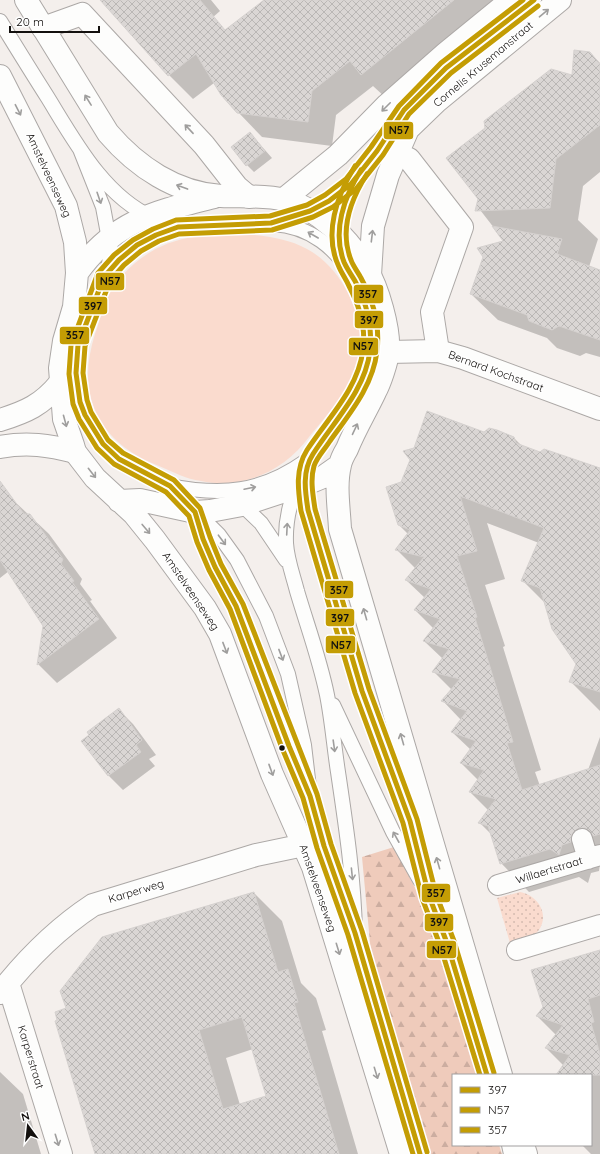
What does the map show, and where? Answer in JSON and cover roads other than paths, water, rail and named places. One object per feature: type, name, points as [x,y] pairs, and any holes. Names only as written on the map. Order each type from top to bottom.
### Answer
[{"type":"main road","points":[[26,0],[108,133],[124,152],[143,168],[172,183],[192,190],[219,196],[284,199],[310,211],[340,233],[356,252],[370,275],[384,312],[388,352],[376,391],[356,427],[340,465],[338,500],[340,529],[501,1074]]},
{"type":"main road","points":[[284,199],[338,155],[387,105],[446,53],[511,0]]},
{"type":"main road","name":"Cornelis Krusemanstraat","points":[[370,275],[373,226],[387,152],[436,102],[560,0]]},
{"type":"main road","points":[[43,28],[82,14],[215,158],[238,187],[249,197]]},
{"type":"main road","name":"Amstelveenseweg","points":[[0,76],[66,206],[75,242],[78,273],[74,307],[64,341],[60,368],[64,419],[75,452],[95,478],[134,514],[168,556],[220,634],[272,774],[304,845],[323,899],[400,1154]]},
{"type":"main road","points":[[387,152],[409,159],[462,227],[432,312],[438,351]]},
{"type":"main road","points":[[78,273],[88,257],[110,237],[147,215],[219,196]]},
{"type":"main road","name":"Bernard Kochstraat","points":[[388,352],[438,351],[463,358],[600,409]]},
{"type":"main road","points":[[0,420],[33,408],[50,396],[60,383]]},
{"type":"main road","points":[[0,447],[16,444],[37,444],[75,452]]},
{"type":"main road","points":[[119,500],[140,500],[195,512],[242,505],[323,477],[340,465]]},
{"type":"main road","name":"Karperweg","points":[[4,988],[73,918],[93,905],[256,856],[304,845]]},
{"type":"main road","name":"Karperstraat","points":[[4,988],[62,1154]]},
{"type":"street","points":[[582,839],[594,857]]},
{"type":"street","name":"Willaertstraat","points":[[498,885],[594,857]]},
{"type":"street","points":[[516,950],[600,925]]},
{"type":"lane","name":"Cornelis Krusemanstraat","points":[[271,223],[310,211],[333,198],[352,184],[387,152],[404,110],[441,74],[534,0]]},
{"type":"lane","name":"Amstelveenseweg","points":[[0,21],[80,149],[117,192],[147,215],[178,227]]},
{"type":"lane","name":"Amstelveenseweg","points":[[80,149],[103,207],[110,237],[111,250],[109,264],[78,345],[76,373],[80,402],[94,431],[111,453],[170,486],[219,535],[237,560],[266,616],[288,674],[304,745],[310,796]]},
{"type":"lane","name":"Cornelis Krusemanstraat","points":[[343,260],[340,233],[342,209],[352,184]]},
{"type":"lane","name":"Amstelveenseweg","points":[[104,277],[119,260],[156,234],[178,227],[271,223],[288,225],[310,233],[332,248],[343,260],[355,281],[365,305],[370,329],[370,350],[366,372],[357,390],[309,459],[288,515],[286,530],[286,545],[290,568],[327,693],[349,845],[354,895],[355,933]]},
{"type":"lane","name":"Amstelveenseweg","points":[[170,486],[197,491],[225,492],[255,487],[284,476],[309,459]]},
{"type":"lane","name":"Amstelveenseweg","points":[[300,486],[362,690],[410,821],[429,896],[447,943],[487,1074]]},
{"type":"lane","name":"Amstelveenseweg","points":[[225,492],[242,505],[267,531],[290,568]]},
{"type":"lane","name":"Amstelveenseweg","points":[[195,512],[203,539],[215,567],[236,606],[289,746],[310,796],[324,846],[355,933],[420,1154]]},
{"type":"lane","name":"Amstelveenseweg","points":[[327,693],[393,832],[429,896]]}]
